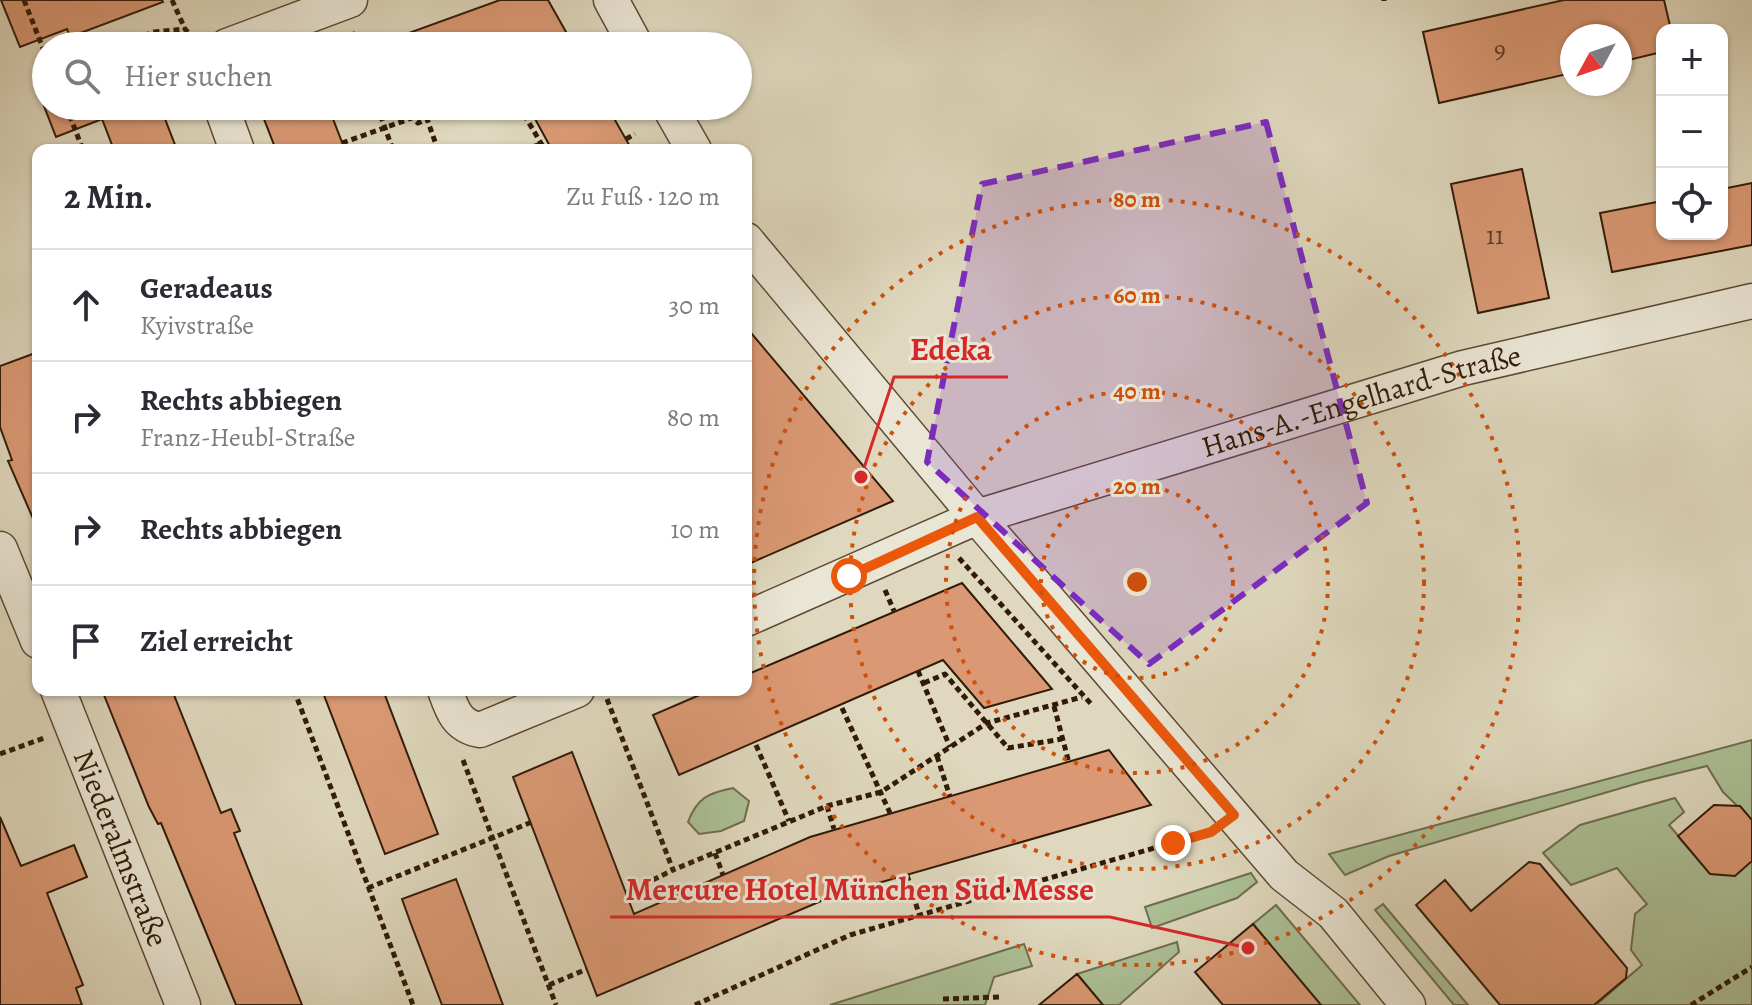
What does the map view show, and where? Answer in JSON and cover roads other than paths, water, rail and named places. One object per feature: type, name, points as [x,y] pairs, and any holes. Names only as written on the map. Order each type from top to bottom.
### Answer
[{"type":"street","points":[[264,32],[350,0]]},
{"type":"street","points":[[611,0],[628,32]]},
{"type":"street","points":[[226,120],[235,144]]},
{"type":"street","points":[[677,120],[691,144]]},
{"type":"street","points":[[752,247],[977,517],[1284,875],[1333,913],[1408,1005]]},
{"type":"street","name":"Hans-A.-Engelhard-Straße","points":[[752,616],[977,517],[1463,368],[1752,301]]},
{"type":"street","points":[[0,549],[32,626]]},
{"type":"street","name":"Niederalmstraße","points":[[60,696],[183,1005]]},
{"type":"street","points":[[447,696],[455,717],[468,728],[480,730],[562,696]]},
{"type":"place","name":"Edeka","points":[[861,477]]},
{"type":"place","name":"Mercure Hotel München Süd Messe","points":[[1248,948]]}]
